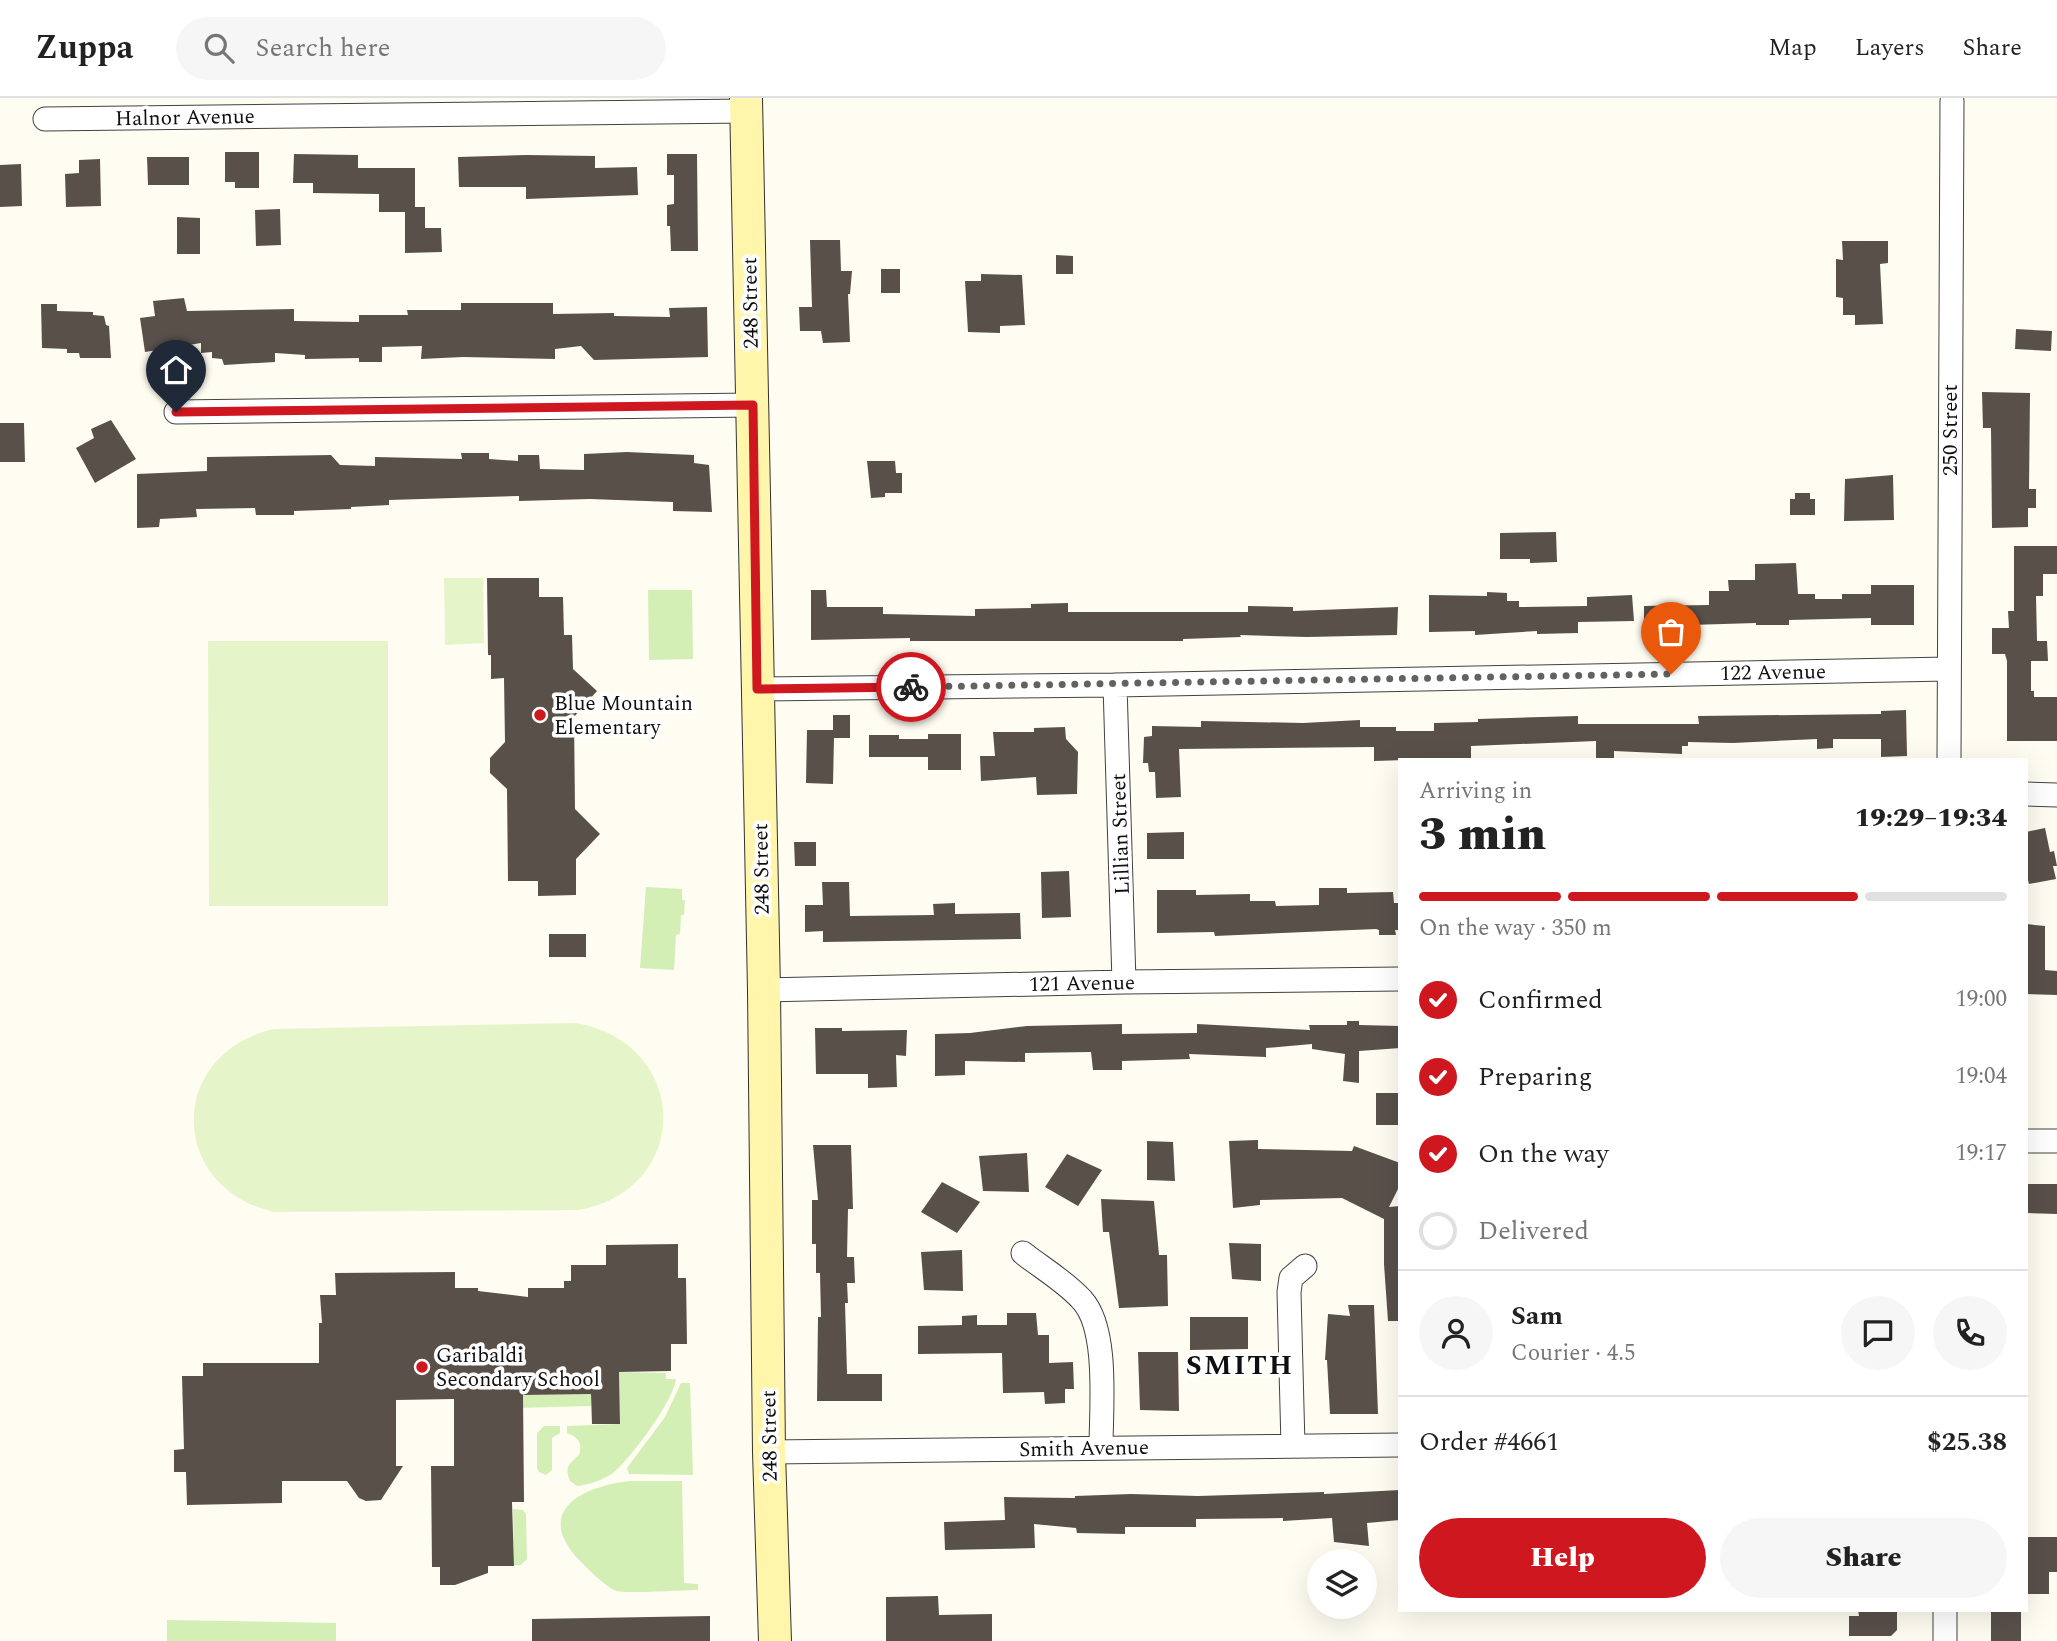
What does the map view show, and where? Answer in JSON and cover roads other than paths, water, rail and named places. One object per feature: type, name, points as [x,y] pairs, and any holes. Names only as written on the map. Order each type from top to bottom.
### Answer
[{"type":"street","name":"250 Street","points":[[1948,758],[1952,102]]},
{"type":"street","name":"Halnor Avenue","points":[[45,119],[746,105]]},
{"type":"street","name":"248 Street","points":[[746,105],[764,990],[769,1452],[775,1641]]},
{"type":"street","points":[[176,412],[753,405]]},
{"type":"street","name":"122 Avenue","points":[[757,689],[1948,669]]},
{"type":"street","name":"Lillian Street","points":[[1115,685],[1124,982]]},
{"type":"street","points":[[2028,794],[2057,795]]},
{"type":"street","name":"121 Avenue","points":[[764,990],[1398,979]]},
{"type":"street","points":[[2028,1141],[2057,1141]]},
{"type":"street","points":[[1023,1253],[1082,1301],[1094,1318],[1100,1341],[1101,1448]]},
{"type":"street","points":[[1293,1446],[1289,1292],[1291,1278],[1306,1266]]},
{"type":"street","name":"Smith Avenue","points":[[769,1452],[1398,1445]]},
{"type":"street","points":[[1945,1612],[1945,1641]]},
{"type":"place","name":"Blue Mountain Elementary","points":[[540,715]]},
{"type":"place","name":"Garibaldi Secondary School","points":[[422,1367]]},
{"type":"district","name":"SMITH","points":[[1240,1364]]}]
